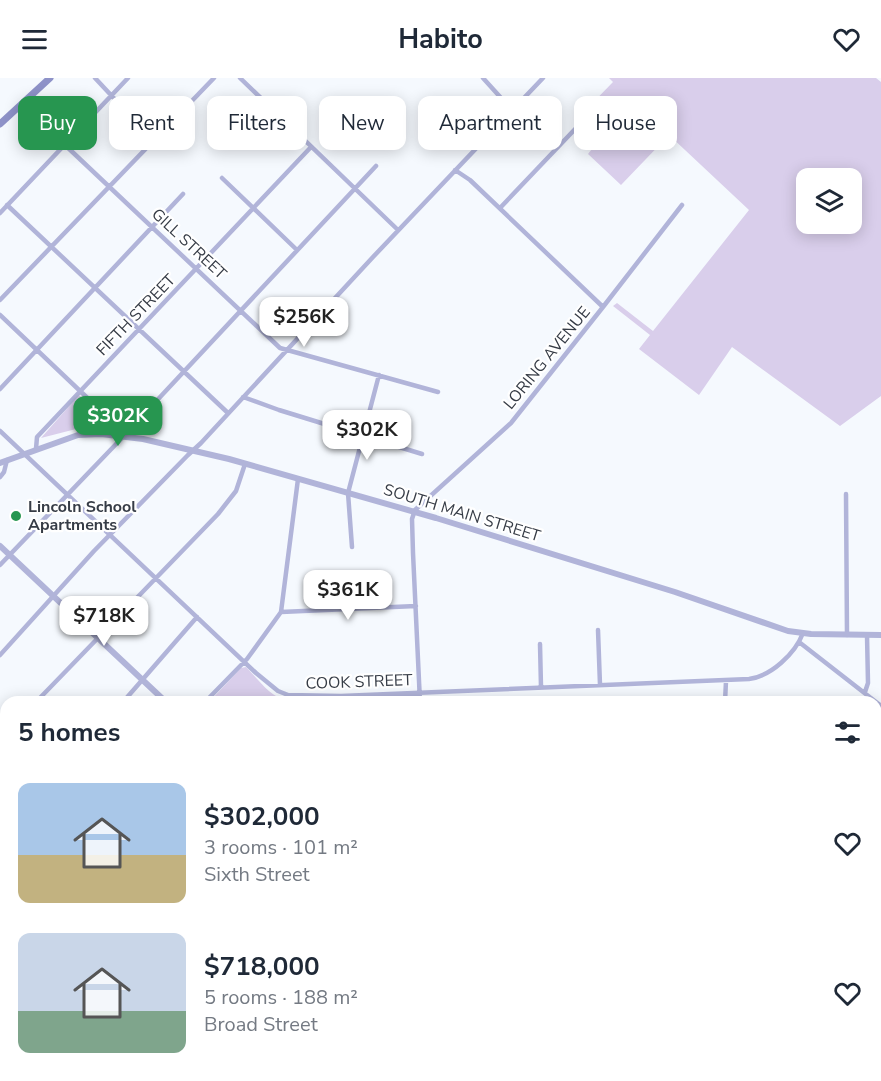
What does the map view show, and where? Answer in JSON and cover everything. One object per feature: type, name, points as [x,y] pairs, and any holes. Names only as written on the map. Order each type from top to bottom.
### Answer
[{"type":"main road","points":[[0,124],[50,78]]},
{"type":"street","points":[[95,78],[111,96]]},
{"type":"street","points":[[113,96],[128,78]]},
{"type":"street","points":[[195,97],[214,78]]},
{"type":"street","points":[[240,78],[398,230]]},
{"type":"street","points":[[483,78],[499,96]]},
{"type":"street","points":[[526,96],[543,78]]},
{"type":"street","points":[[97,112],[109,100]]},
{"type":"street","points":[[500,208],[574,130]]},
{"type":"street","name":"FIFTH STREET","points":[[36,449],[36,436],[311,147]]},
{"type":"street","points":[[0,213],[60,150]]},
{"type":"street","name":"GILL STREET","points":[[70,150],[277,346],[438,392]]},
{"type":"street","points":[[0,300],[143,150]]},
{"type":"street","points":[[0,655],[474,150]]},
{"type":"street","points":[[0,565],[376,166]]},
{"type":"street","name":"LORING AVENUE","points":[[414,512],[511,423],[603,307],[470,180],[455,170]]},
{"type":"street","points":[[222,178],[297,250]]},
{"type":"street","points":[[0,389],[183,194]]},
{"type":"street","points":[[7,205],[228,413]]},
{"type":"street","points":[[603,307],[682,205]]},
{"type":"street","points":[[0,315],[118,427],[123,436]]},
{"type":"street","points":[[352,547],[348,493],[379,375]]},
{"type":"street","points":[[243,397],[422,454]]},
{"type":"street","name":"COOK STREET","points":[[0,430],[244,662],[274,688],[288,695],[329,696],[754,679],[778,665],[799,642],[803,633]]},
{"type":"street","name":"SOUTH MAIN STREET","points":[[0,463],[65,439],[88,434],[123,436],[193,450],[414,512],[675,592],[765,624],[803,633],[881,636]]},
{"type":"street","points":[[0,477],[8,460]]},
{"type":"street","points":[[42,696],[231,498],[238,487],[245,464]]},
{"type":"street","points":[[211,696],[244,662],[281,612],[298,479]]},
{"type":"street","points":[[846,494],[847,635]]},
{"type":"street","points":[[414,512],[413,553],[421,696]]},
{"type":"street","points":[[0,546],[159,696]]},
{"type":"street","points":[[281,612],[416,606]]},
{"type":"street","points":[[128,696],[197,617]]},
{"type":"street","points":[[598,630],[600,685]]},
{"type":"street","points":[[865,692],[868,683],[867,635]]},
{"type":"street","points":[[799,642],[869,696]]},
{"type":"street","points":[[540,644],[541,687]]},
{"type":"street","points":[[725,696],[726,681]]},
{"type":"shaded area","points":[[609,78],[876,78],[881,82],[881,396],[840,426],[732,347],[699,395],[639,349],[650,335],[613,306],[617,303],[653,331],[749,210],[677,142],[677,96],[599,96],[613,82]]},
{"type":"shaded area","points":[[591,150],[655,150],[621,185],[588,154]]},
{"type":"shaded area","points":[[79,395],[114,428],[76,429],[41,438]]},
{"type":"shaded area","points":[[246,667],[262,685],[276,696],[215,696],[241,668]]},
{"type":"place","name":"Lincoln School Apartments","points":[[16,516]]}]
